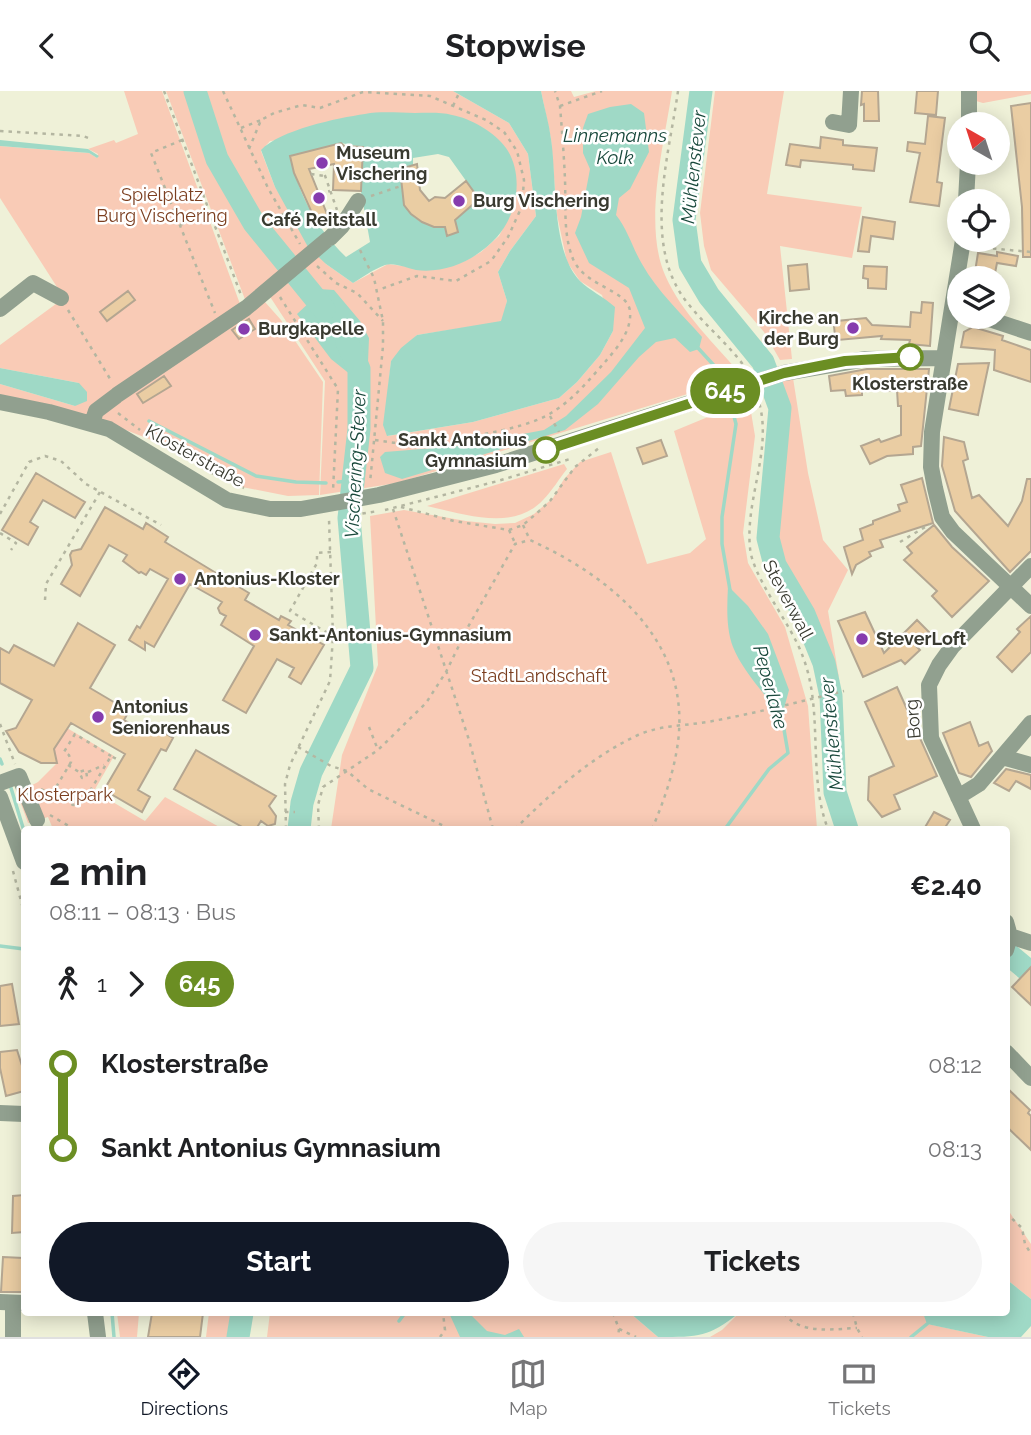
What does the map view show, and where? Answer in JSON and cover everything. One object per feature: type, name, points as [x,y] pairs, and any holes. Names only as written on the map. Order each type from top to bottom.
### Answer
[{"type":"street","points":[[843,129],[850,91]]},
{"type":"street","points":[[969,91],[969,112]]},
{"type":"street","points":[[92,423],[96,411],[246,308],[329,239],[342,226],[358,201]]},
{"type":"street","points":[[0,309],[33,283],[61,298]]},
{"type":"street","points":[[1010,326],[1031,333]]},
{"type":"street","points":[[950,329],[931,450],[934,488],[942,517],[966,545],[1031,606]]},
{"type":"street","name":"Klosterstraße","points":[[0,402],[108,429],[227,500],[262,508],[332,512],[370,489],[387,492],[496,465],[784,373],[866,359],[944,358]]},
{"type":"street","name":"Borg","points":[[972,826],[931,738],[929,685],[952,647],[1031,566]]},
{"type":"street","points":[[958,797],[979,784],[997,759],[1002,757],[1031,723]]},
{"type":"street","points":[[1002,757],[1031,765]]},
{"type":"street","points":[[0,783],[19,776],[37,820]]},
{"type":"street","points":[[0,797],[21,854]]},
{"type":"street","points":[[1010,938],[1031,943]]},
{"type":"street","points":[[1010,1056],[1031,1078]]},
{"type":"street","points":[[0,1113],[21,1114]]},
{"type":"street","points":[[12,1303],[13,1337]]},
{"type":"street","points":[[95,1316],[98,1337]]},
{"type":"path","points":[[164,91],[246,308]]},
{"type":"path","points":[[223,91],[268,188],[307,256],[336,283],[357,293],[383,321]]},
{"type":"path","points":[[453,106],[460,91]]},
{"type":"path","points":[[375,440],[402,443],[496,432],[534,422],[549,415],[589,380],[626,335],[630,310],[622,297],[583,275],[574,261],[565,222],[560,106],[555,91]]},
{"type":"path","points":[[560,106],[602,91]]},
{"type":"path","name":"Steverwall","points":[[678,91],[661,210],[661,236],[665,257],[671,276],[686,301],[733,349],[756,381],[764,432],[749,532],[750,549],[754,567],[790,627],[804,659],[813,699],[818,794],[827,826]]},
{"type":"path","points":[[241,128],[274,113],[302,105],[320,108],[363,92],[430,96],[486,120],[504,132],[517,151],[524,180],[522,206],[508,237],[491,261],[456,281],[417,276],[378,291]]},
{"type":"path","points":[[249,149],[261,120]]},
{"type":"path","points":[[0,131],[83,136],[91,139]]},
{"type":"path","points":[[182,139],[150,153],[221,325]]},
{"type":"path","points":[[322,167],[342,226]]},
{"type":"path","points":[[311,174],[326,176]]},
{"type":"path","points":[[358,201],[401,186]]},
{"type":"path","points":[[320,194],[330,191]]},
{"type":"path","points":[[180,225],[209,213]]},
{"type":"path","points":[[1010,249],[1031,252]]},
{"type":"path","points":[[360,250],[374,278],[383,321],[370,489]]},
{"type":"path","points":[[278,281],[338,389],[333,490],[322,492]]},
{"type":"path","points":[[61,298],[115,397],[120,415],[149,436]]},
{"type":"path","points":[[549,415],[562,436]]},
{"type":"path","points":[[400,507],[454,521],[509,530],[523,525],[550,501],[575,467],[605,445]]},
{"type":"path","points":[[0,514],[29,462],[45,456],[61,461],[86,484],[160,524]]},
{"type":"path","points":[[553,464],[570,459]]},
{"type":"path","points":[[206,470],[249,490]]},
{"type":"path","points":[[45,600],[46,584],[100,492]]},
{"type":"path","points":[[387,492],[400,523],[469,740],[492,826]]},
{"type":"path","points":[[286,826],[285,784],[290,765],[330,681],[333,636],[332,512]]},
{"type":"path","points":[[900,543],[942,517]]},
{"type":"path","points":[[523,525],[530,540],[574,562],[617,592],[643,621],[668,662],[675,685],[679,725],[673,771],[653,826]]},
{"type":"path","points":[[509,530],[515,544]]},
{"type":"path","points":[[0,533],[16,543],[11,550]]},
{"type":"path","points":[[319,826],[318,805],[323,787],[378,750],[426,703],[446,672],[515,544],[530,540]]},
{"type":"path","points":[[331,552],[317,552],[317,563],[290,611],[333,636]]},
{"type":"path","points":[[518,826],[562,785],[600,757],[639,734],[660,727],[704,723],[752,713],[844,691]]},
{"type":"path","points":[[0,724],[19,776],[73,805],[84,801],[111,756]]},
{"type":"path","points":[[369,727],[378,750]]},
{"type":"path","points":[[52,794],[71,762],[69,755],[64,752],[75,734],[120,761]]},
{"type":"path","points":[[298,747],[331,766],[347,771],[369,789],[444,826]]},
{"type":"path","points":[[68,765],[79,772],[80,777],[85,778],[88,772],[106,764]]},
{"type":"path","points":[[79,772],[84,769],[88,772]]},
{"type":"path","points":[[285,812],[295,812]]},
{"type":"path","points":[[1010,1217],[1022,1228],[1025,1244],[1031,1254]]},
{"type":"path","points":[[440,1337],[445,1330],[443,1316]]},
{"type":"path","points":[[614,1316],[618,1337]]},
{"type":"path","points":[[787,1316],[811,1328],[857,1328]]},
{"type":"path","points":[[854,1316],[862,1337]]},
{"type":"path","points":[[618,1329],[636,1337]]},
{"type":"green space","name":"Spielplatz Burg Vischering","points":[[124,91],[162,91],[240,304],[265,302],[281,320],[323,382],[319,495],[288,496],[237,486],[149,439],[95,418],[0,396],[0,384],[75,406],[79,383],[0,368],[0,345],[64,298],[0,198],[0,146],[89,153],[97,158],[98,154],[88,149],[114,140],[116,143],[138,134]]},
{"type":"green space","points":[[166,91],[453,91],[509,123],[528,154],[536,216],[498,272],[507,301],[502,322],[417,335],[391,361],[388,436],[473,422],[559,398],[600,355],[613,331],[602,295],[580,281],[567,262],[557,215],[551,139],[541,91],[571,91],[574,97],[596,91],[672,91],[655,209],[659,255],[665,275],[681,303],[700,329],[743,377],[397,483],[320,495],[325,381],[265,289],[246,302]],"holes":[[[471,122],[486,130],[505,147],[514,207],[499,236],[481,252],[465,261],[433,270],[388,264],[353,283],[326,264],[275,187],[261,151],[270,141]]]},
{"type":"green space","points":[[715,91],[784,91],[767,194],[862,207],[852,258],[780,246],[792,359],[780,360],[764,332],[711,270],[704,246],[700,213]]},
{"type":"green space","points":[[977,91],[1031,91],[1031,94],[983,103],[976,101]]},
{"type":"green space","points":[[793,378],[808,473],[823,540],[848,570],[828,611],[839,678],[820,629],[782,566],[775,536],[788,407],[780,381]]},
{"type":"green space","name":"StadtLandschaft","points":[[749,400],[755,436],[743,533],[748,563],[785,627],[808,706],[817,826],[331,826],[342,755],[378,665],[370,516],[404,510],[466,521],[515,523],[534,514],[553,498],[564,479],[580,462],[611,452],[647,564],[690,553],[706,539],[674,431]]},
{"type":"green space","points":[[564,464],[567,469],[546,496],[531,510],[517,516],[488,518],[427,506]]},
{"type":"green space","name":"Klosterpark","points":[[67,728],[114,756],[94,791],[145,821],[165,797],[218,826],[52,826],[48,817],[28,823],[17,793],[38,782],[57,763],[54,749]]},
{"type":"green space","points":[[1010,1213],[1031,1244],[1031,1299],[1010,1282]]},
{"type":"green space","points":[[117,1316],[139,1316],[137,1337],[120,1337]]},
{"type":"green space","points":[[209,1316],[239,1316],[236,1337],[206,1337]]},
{"type":"green space","points":[[270,1316],[634,1316],[658,1337],[267,1337]]},
{"type":"green space","points":[[736,1316],[924,1316],[928,1324],[988,1337],[710,1337]]},
{"type":"water","points":[[453,91],[541,91],[551,139],[557,213],[564,252],[580,281],[615,307],[613,331],[600,355],[559,398],[473,422],[387,436],[383,425],[391,361],[401,348],[417,335],[501,321],[507,301],[498,272],[536,216],[528,154],[509,123]]},
{"type":"water","name":"Linnemanns Kolk","points":[[631,104],[644,113],[649,152],[630,189],[619,198],[616,215],[648,274],[702,337],[699,349],[690,352],[675,338],[656,342],[639,357],[598,404],[565,430],[402,479],[385,473],[380,457],[385,452],[458,446],[544,430],[566,416],[611,372],[645,328],[629,288],[589,263],[575,233],[581,217],[590,169],[583,153],[583,128],[588,114]]},
{"type":"water","points":[[384,112],[439,113],[467,119],[496,137],[506,148],[512,158],[517,182],[510,217],[489,245],[461,263],[428,271],[389,264],[353,283],[308,247],[275,187],[261,150],[295,131],[353,116]],"holes":[[[341,143],[363,147],[361,192],[370,242],[346,257],[326,235],[310,211],[290,156]],[[438,154],[449,157],[479,199],[455,220],[458,232],[447,236],[445,227],[432,226],[414,217],[408,210],[402,191],[400,169],[413,165],[413,158]]]},
{"type":"water","points":[[0,140],[88,149],[99,156],[97,158],[89,153],[0,146]]},
{"type":"water","points":[[312,279],[319,289],[334,290],[360,321],[369,338],[368,362],[351,375],[331,359],[297,314],[311,301],[300,288]]},
{"type":"water","points":[[0,368],[79,383],[87,392],[87,401],[75,406],[0,384]]},
{"type":"water","name":"Peperlake","points":[[728,586],[748,606],[768,634],[789,690],[782,716],[748,674],[733,647],[728,625]]},
{"type":"water","points":[[1010,1282],[1031,1299],[1031,1326],[1021,1337],[988,1337],[927,1324],[924,1316],[1010,1316]]},
{"type":"water","points":[[450,1316],[472,1316],[487,1331],[505,1335],[519,1329],[524,1337],[460,1337]]},
{"type":"water","points":[[634,1316],[735,1316],[703,1334],[658,1337]]},
{"type":"building","points":[[862,91],[878,91],[879,121],[864,121]]},
{"type":"building","points":[[917,91],[938,91],[936,115],[915,113]]},
{"type":"building","points":[[1031,103],[1031,257],[1023,257],[1022,207],[1011,106]]},
{"type":"building","points":[[928,116],[945,118],[937,182],[942,183],[939,206],[910,202],[920,153],[907,151],[908,142],[925,144]]},
{"type":"building","points":[[821,137],[843,140],[843,145],[877,148],[874,171],[853,169],[853,165],[801,160],[800,167],[786,165],[790,144],[820,148]]},
{"type":"building","points":[[341,143],[344,146],[363,147],[361,191],[333,190],[334,164],[309,169],[329,219],[317,224],[294,173],[290,156]]},
{"type":"building","name":"Burg Vischering","points":[[417,164],[420,190],[429,201],[435,197],[445,198],[466,181],[479,199],[455,220],[458,232],[447,236],[445,227],[434,227],[422,222],[404,205],[400,169]]},
{"type":"building","points":[[863,217],[895,222],[893,239],[871,236],[869,252],[858,251]]},
{"type":"building","points":[[997,252],[1018,256],[1016,266],[997,263],[996,266],[976,266],[978,253],[997,256]]},
{"type":"building","points":[[807,264],[809,289],[790,291],[788,266]]},
{"type":"building","points":[[864,266],[887,267],[886,289],[868,288],[868,279],[863,278]]},
{"type":"building","points":[[128,291],[135,300],[107,321],[100,312]]},
{"type":"building","points":[[922,302],[933,303],[930,346],[909,344],[910,340],[881,339],[882,336],[838,340],[838,335],[835,336],[834,326],[838,325],[837,321],[866,318],[872,325],[910,327],[911,312],[921,313]]},
{"type":"building","name":"Burgkapelle","points":[[249,319],[255,329],[239,339],[232,330]]},
{"type":"building","points":[[980,329],[1003,336],[1002,340],[1031,350],[1031,382],[994,370],[995,350],[961,347],[964,332]]},
{"type":"building","points":[[989,363],[978,415],[949,409],[958,364]]},
{"type":"building","points":[[867,369],[929,369],[921,446],[913,447],[913,454],[887,456],[870,464],[861,446],[901,435],[901,406],[898,406],[897,390],[888,391],[888,386],[862,389],[862,395],[846,396],[845,390],[831,391],[829,376]]},
{"type":"building","points":[[164,376],[171,386],[143,403],[137,394]]},
{"type":"building","points":[[944,437],[964,442],[968,459],[963,461],[972,498],[979,495],[1008,526],[1022,501],[1027,479],[1031,479],[1031,551],[1010,572],[955,511],[942,466]]},
{"type":"building","points":[[661,440],[667,456],[643,464],[637,448]]},
{"type":"building","points":[[36,473],[85,502],[75,518],[43,500],[30,522],[38,527],[28,545],[2,530]]},
{"type":"building","points":[[922,478],[933,523],[880,540],[883,547],[869,552],[871,556],[856,565],[852,574],[844,547],[863,540],[860,529],[900,511],[898,505],[907,502],[901,485]]},
{"type":"building","points":[[105,507],[143,529],[146,523],[168,537],[165,542],[249,593],[245,600],[279,620],[281,616],[291,621],[288,625],[324,645],[301,684],[289,677],[294,668],[277,659],[246,713],[223,700],[254,646],[221,625],[226,616],[220,613],[218,608],[222,602],[190,584],[154,647],[145,642],[145,650],[129,640],[137,626],[140,628],[168,579],[150,569],[146,575],[139,573],[123,561],[127,555],[109,545],[80,596],[61,584],[72,565],[72,551],[81,549]]},
{"type":"building","points":[[934,525],[952,547],[989,581],[952,617],[932,596],[937,591],[904,560],[912,553],[907,547]]},
{"type":"building","name":"SteverLoft","points":[[865,612],[884,653],[917,620],[929,632],[916,646],[920,650],[905,664],[901,660],[863,677],[838,621]]},
{"type":"building","points":[[1031,616],[1031,652],[1012,672],[997,657],[1020,632],[1017,629]]},
{"type":"building","name":"Antonius Seniorenhaus","points":[[78,623],[115,645],[90,688],[129,711],[124,720],[140,729],[145,722],[173,738],[166,751],[161,749],[138,790],[150,797],[142,812],[104,790],[125,754],[71,723],[54,749],[57,763],[41,763],[19,752],[6,731],[16,728],[32,700],[0,683],[0,648],[9,653],[14,645],[54,666]]},
{"type":"building","points":[[897,687],[937,776],[894,795],[900,809],[882,817],[868,800],[869,777],[894,766],[865,702]]},
{"type":"building","points":[[970,722],[979,746],[988,742],[992,751],[971,777],[959,773],[943,733]]},
{"type":"building","points":[[196,750],[276,796],[269,806],[276,816],[275,824],[268,826],[261,821],[258,826],[241,826],[174,789]]},
{"type":"building","points":[[1006,769],[1031,775],[1031,789],[1016,781],[1009,791],[994,783]]},
{"type":"building","points":[[934,812],[950,820],[946,826],[926,826]]},
{"type":"building","points":[[1031,967],[1031,1005],[1012,987]]},
{"type":"building","points":[[12,984],[19,1024],[0,1026],[0,986]]},
{"type":"building","points":[[17,1050],[21,1063],[21,1092],[6,1096],[0,1068],[0,1052]]},
{"type":"building","points":[[1010,1091],[1030,1110],[1031,1150],[1010,1130]]},
{"type":"building","points":[[21,1195],[21,1232],[12,1233],[13,1196]]},
{"type":"building","points":[[3,1257],[21,1258],[21,1292],[1,1292]]},
{"type":"building","points":[[152,1316],[203,1316],[200,1337],[148,1337]]},
{"type":"waterway","name":"Vischering-Stever","points":[[195,91],[217,159],[254,223],[324,309]]},
{"type":"waterway","name":"Mühlenstever","points":[[701,91],[684,220],[690,264],[709,296],[763,362],[780,408],[768,538],[775,565],[804,614],[824,663],[831,696],[835,792],[846,826]]},
{"type":"waterway","name":"Vischering-Stever","points":[[299,826],[302,803],[311,772],[362,668],[349,518],[359,429],[359,369],[347,342]]},
{"type":"waterway","name":"Linnemanns Kolk","points":[[698,348],[720,372],[724,384]]},
{"type":"waterway","name":"Peperlake","points":[[730,590],[722,544],[722,517],[736,424],[731,405]]},
{"type":"waterway","points":[[149,421],[256,476],[326,483]]},
{"type":"waterway","points":[[338,482],[352,481]]},
{"type":"waterway","name":"Peperlake","points":[[727,826],[769,769],[788,753],[781,712]]},
{"type":"waterway","points":[[0,759],[2,764]]},
{"type":"waterway","points":[[11,788],[22,826]]},
{"type":"waterway","points":[[0,946],[21,949]]},
{"type":"waterway","name":"Mühlenstever","points":[[1010,955],[1031,973]]},
{"type":"waterway","points":[[112,1316],[114,1337]]},
{"type":"waterway","name":"Vischering-Stever","points":[[238,1337],[242,1316]]},
{"type":"waterway","points":[[399,1321],[403,1316]]},
{"type":"waterway","points":[[911,1337],[927,1324]]},
{"type":"bus line","name":"645","points":[[546,450],[784,373],[845,361],[910,357]]},
{"type":"place","name":"Museum Vischering","points":[[322,163]]},
{"type":"place","name":"Café Reitstall","points":[[319,198]]},
{"type":"place","name":"Burg Vischering","points":[[459,201]]},
{"type":"place","name":"Kirche an der Burg","points":[[853,328]]},
{"type":"place","name":"Burgkapelle","points":[[244,329]]},
{"type":"place","name":"Klosterstraße","points":[[910,357]]},
{"type":"place","name":"Sankt Antonius Gymnasium","points":[[546,450]]},
{"type":"place","name":"Antonius-Kloster","points":[[180,579]]},
{"type":"place","name":"Sankt-Antonius-Gymnasium","points":[[255,635]]},
{"type":"place","name":"SteverLoft","points":[[862,639]]},
{"type":"place","name":"Antonius Seniorenhaus","points":[[98,717]]}]
